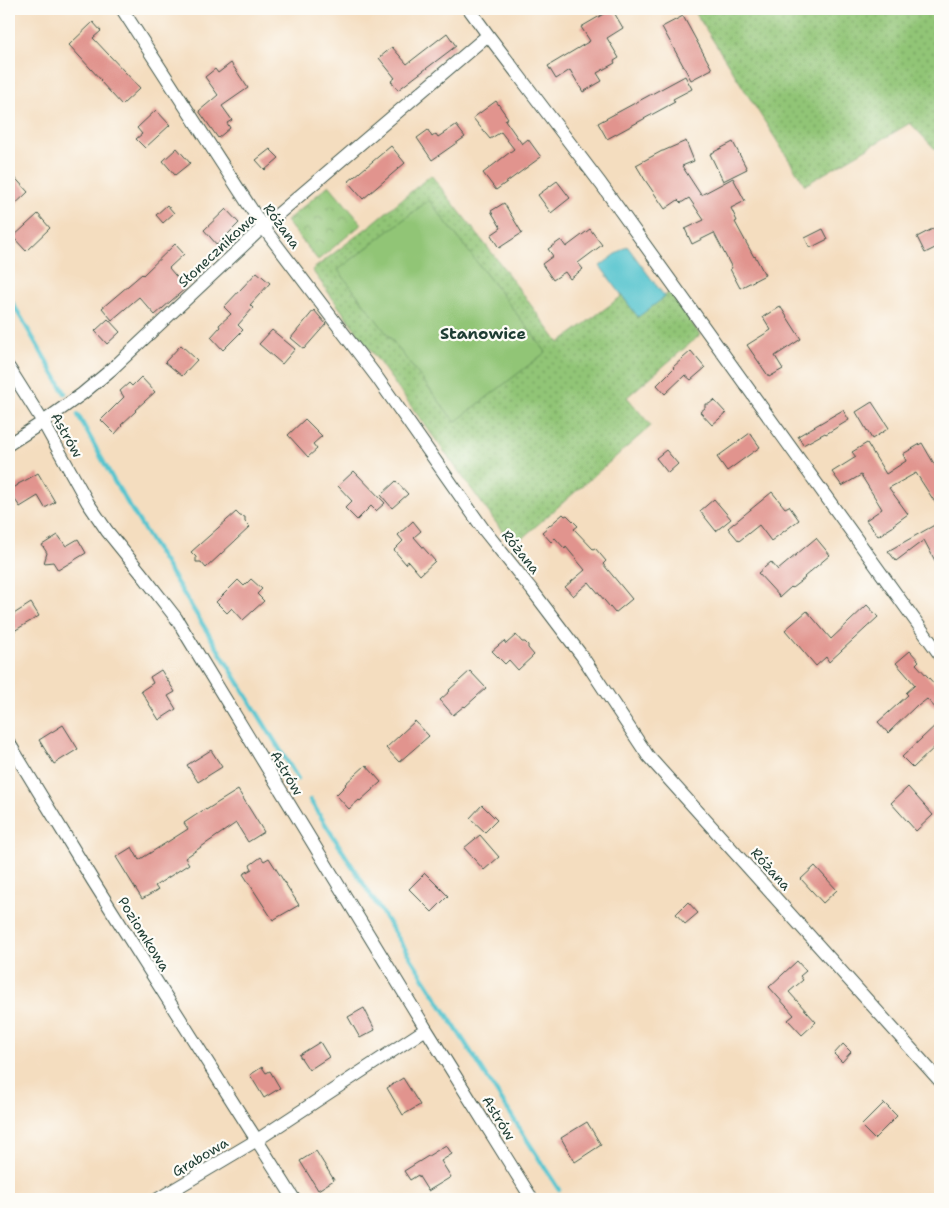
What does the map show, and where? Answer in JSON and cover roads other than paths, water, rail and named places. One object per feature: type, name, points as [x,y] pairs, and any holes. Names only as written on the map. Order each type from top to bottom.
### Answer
[{"type":"street","name":"Różana","points":[[122,9],[263,227],[376,376],[484,530],[582,656],[648,756],[940,1081]]},
{"type":"street","points":[[469,9],[601,184],[940,655]]},
{"type":"street","name":"Słonecznikowa","points":[[9,444],[82,394],[112,370],[263,227],[488,35]]},
{"type":"street","name":"Astrów","points":[[9,368],[43,422],[88,503],[107,531],[176,618],[426,1029],[532,1199]]},
{"type":"street","name":"Poziomkowa","points":[[9,743],[93,881],[294,1199]]},
{"type":"street","points":[[257,1140],[426,1029]]},
{"type":"street","name":"Grabowa","points":[[158,1199],[257,1140]]},
{"type":"water","points":[[627,246],[665,297],[638,317],[600,266]]},
{"type":"waterway","points":[[9,297],[65,393]]},
{"type":"waterway","points":[[78,415],[114,481],[298,779]]},
{"type":"waterway","points":[[310,800],[559,1190]]},
{"type":"district","name":"Stanowice","points":[[483,333]]}]
